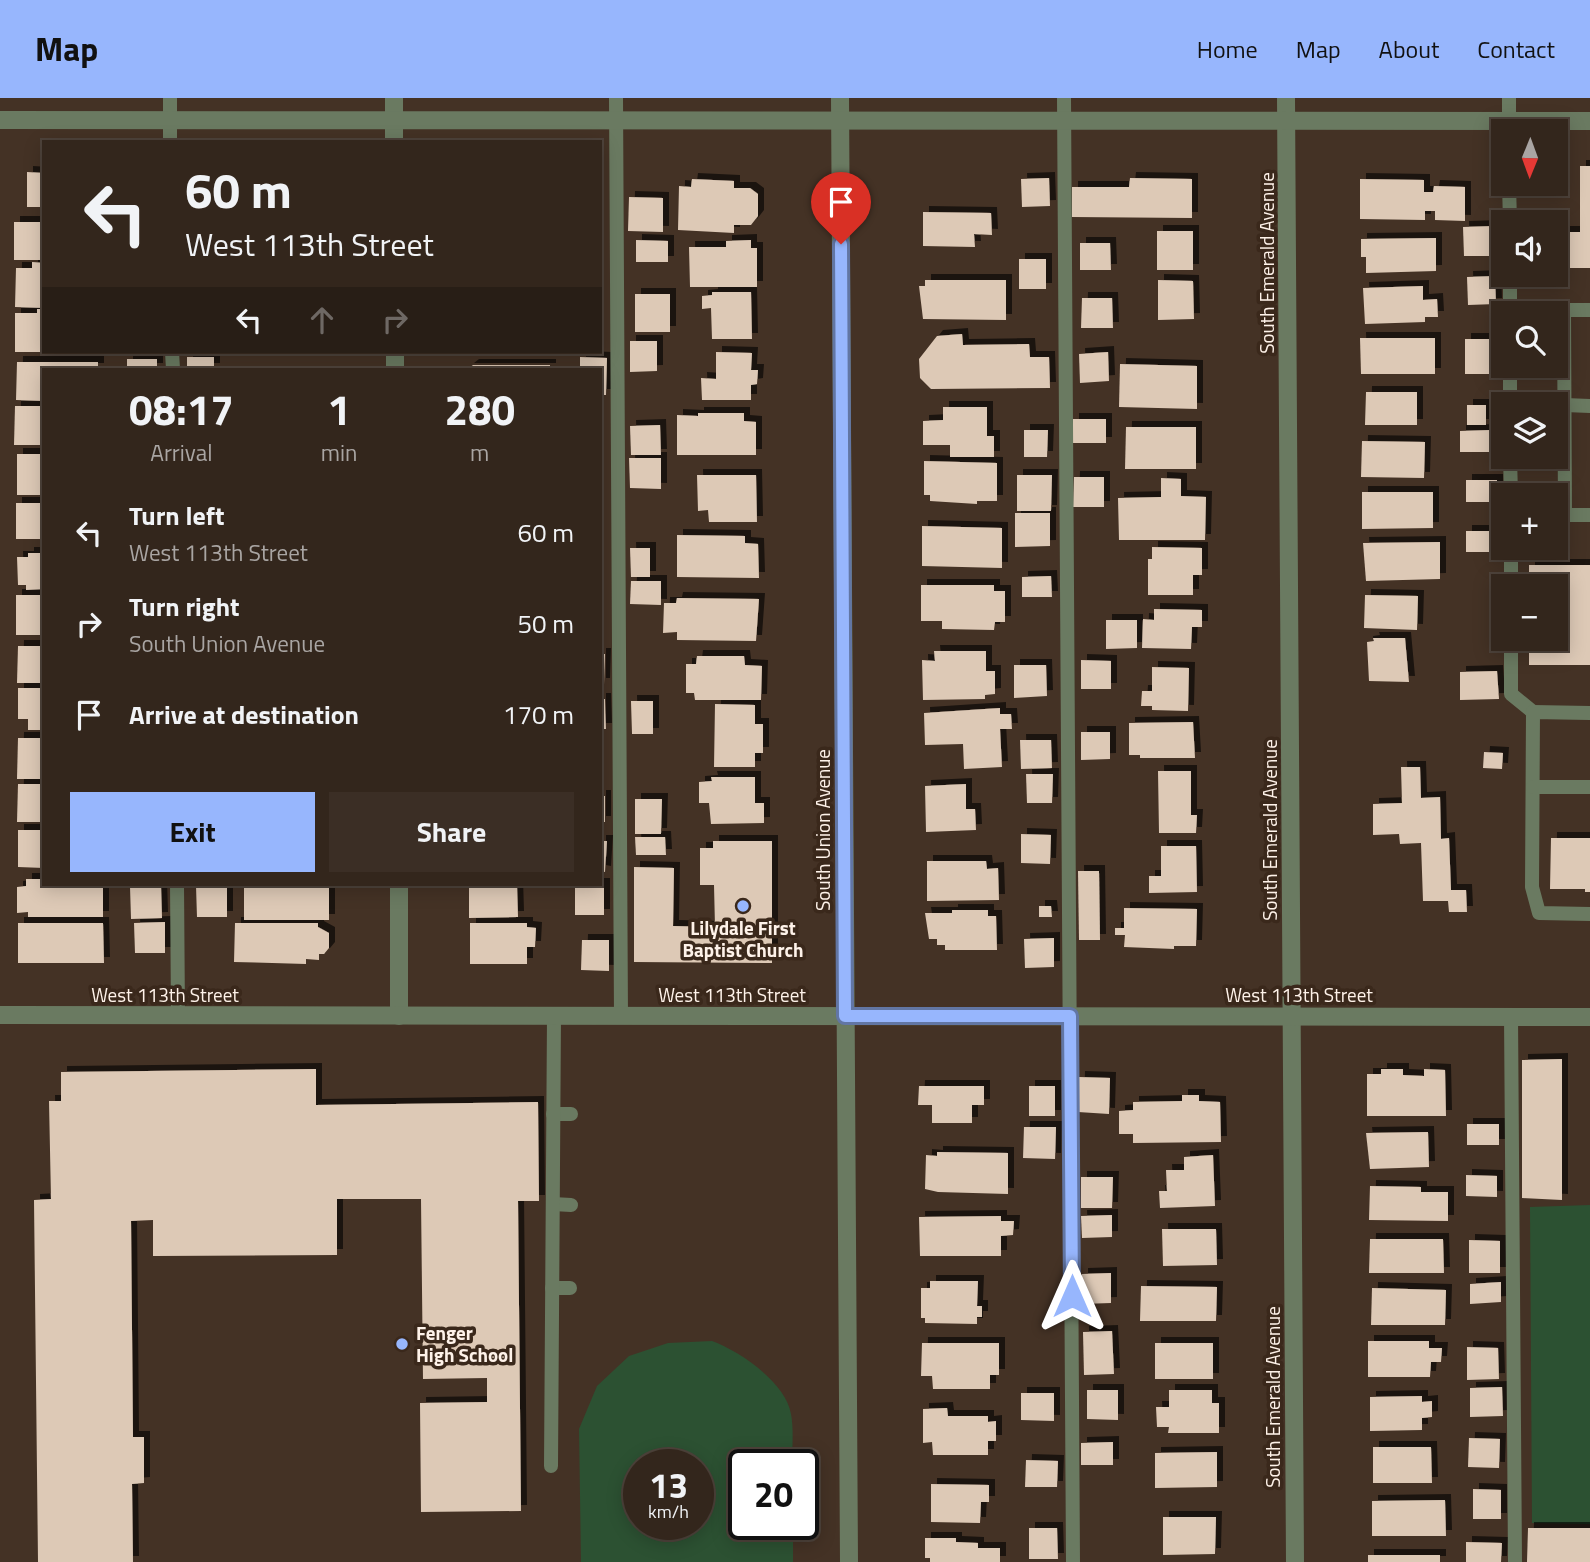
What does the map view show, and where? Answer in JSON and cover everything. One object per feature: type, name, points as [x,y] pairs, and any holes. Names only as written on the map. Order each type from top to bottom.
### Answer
[{"type":"street","points":[[394,98],[394,140]]},
{"type":"street","name":"South Union Avenue","points":[[839,98],[849,1562]]},
{"type":"street","name":"South Emerald Avenue","points":[[1286,98],[1295,1562]]},
{"type":"street","points":[[0,120],[1287,121],[1491,126]]},
{"type":"street","points":[[1568,122],[1590,121]]},
{"type":"street","points":[[399,886],[400,1016]]},
{"type":"street","name":"West 113th Street","points":[[0,1015],[1590,1017]]},
{"type":"lane","points":[[170,98],[170,140]]},
{"type":"lane","points":[[616,98],[621,1016]]},
{"type":"lane","points":[[1064,98],[1073,1562]]},
{"type":"lane","points":[[1509,98],[1509,119]]},
{"type":"lane","points":[[1565,392],[1564,310],[1590,310]]},
{"type":"lane","points":[[1568,405],[1590,406]]},
{"type":"lane","points":[[1566,469],[1566,515],[1590,515]]},
{"type":"lane","points":[[1511,651],[1511,694],[1533,712],[1590,713]]},
{"type":"lane","points":[[1533,712],[1532,887],[1539,913],[1590,914]]},
{"type":"lane","points":[[1533,787],[1590,787]]},
{"type":"lane","points":[[177,886],[178,1016]]},
{"type":"lane","points":[[551,1466],[554,1016]]},
{"type":"lane","points":[[1511,1016],[1516,1562]]},
{"type":"lane","points":[[553,1114],[571,1114]]},
{"type":"lane","points":[[553,1204],[571,1205]]},
{"type":"lane","points":[[552,1288],[570,1288]]},
{"type":"green space","points":[[1590,1205],[1590,1524],[1532,1523],[1530,1207]]},
{"type":"green space","points":[[712,1341],[748,1360],[780,1391],[791,1414],[792,1449],[728,1449],[728,1540],[793,1540],[793,1562],[581,1562],[579,1429],[597,1386],[629,1356],[668,1343]]},
{"type":"building","points":[[1580,166],[1590,166],[1590,268],[1568,268],[1568,232],[1580,232]]},
{"type":"building","points":[[27,172],[42,173],[42,207],[27,207]]},
{"type":"building","points":[[1049,178],[1050,206],[1022,207],[1021,179]]},
{"type":"building","points":[[1130,178],[1192,179],[1192,218],[1072,217],[1072,187],[1129,187]]},
{"type":"building","points":[[692,179],[734,181],[734,188],[750,188],[758,194],[758,216],[751,225],[734,225],[734,233],[678,230],[679,186],[691,187]]},
{"type":"building","points":[[1360,179],[1424,180],[1424,192],[1433,192],[1434,186],[1465,187],[1465,221],[1435,220],[1435,211],[1425,211],[1425,220],[1360,219]]},
{"type":"building","points":[[629,197],[663,198],[663,232],[628,231]]},
{"type":"building","points":[[923,212],[991,213],[992,235],[974,234],[975,247],[923,246]]},
{"type":"building","points":[[14,222],[42,222],[42,260],[14,260]]},
{"type":"building","points":[[1491,226],[1491,256],[1464,256],[1463,227]]},
{"type":"building","points":[[1157,231],[1193,231],[1193,270],[1157,270]]},
{"type":"building","points":[[1436,238],[1436,271],[1366,273],[1366,257],[1361,257],[1361,239]]},
{"type":"building","points":[[636,240],[668,241],[668,262],[636,262]]},
{"type":"building","points":[[751,240],[751,248],[757,248],[757,287],[690,287],[689,247],[726,247],[726,241]]},
{"type":"building","points":[[1080,243],[1110,243],[1111,270],[1080,270]]},
{"type":"building","points":[[1019,259],[1046,259],[1046,289],[1019,289]]},
{"type":"building","points":[[32,262],[42,263],[42,308],[15,307],[16,268],[32,268]]},
{"type":"building","points":[[1491,276],[1491,287],[1495,287],[1496,301],[1491,301],[1491,304],[1468,305],[1467,277]]},
{"type":"building","points":[[925,280],[1006,280],[1006,320],[923,319],[919,286],[925,286]]},
{"type":"building","points":[[1158,280],[1193,281],[1194,319],[1158,320]]},
{"type":"building","points":[[1423,286],[1423,300],[1437,299],[1438,317],[1425,317],[1425,322],[1365,324],[1363,288]]},
{"type":"building","points":[[712,292],[751,292],[752,339],[712,339],[711,308],[702,309],[702,296],[712,295]]},
{"type":"building","points":[[635,294],[670,294],[670,332],[635,332]]},
{"type":"building","points":[[1082,298],[1112,298],[1113,328],[1081,328]]},
{"type":"building","points":[[37,309],[42,309],[42,352],[15,352],[15,313],[37,313]]},
{"type":"building","points":[[962,334],[963,345],[1029,344],[1030,357],[1049,357],[1050,388],[931,389],[920,378],[919,359],[937,336]]},
{"type":"building","points":[[1360,338],[1435,338],[1435,374],[1361,374]]},
{"type":"building","points":[[1465,339],[1491,339],[1491,374],[1465,374]]},
{"type":"building","points":[[630,341],[657,341],[657,371],[630,372]]},
{"type":"building","points":[[716,352],[752,353],[751,370],[758,370],[757,384],[751,385],[751,400],[702,400],[701,378],[716,379]]},
{"type":"building","points":[[1108,352],[1109,381],[1080,383],[1079,354]]},
{"type":"building","points":[[242,354],[319,354],[318,355]]},
{"type":"building","points":[[467,354],[548,354],[548,355]]},
{"type":"building","points":[[187,357],[214,357],[214,368],[187,368]]},
{"type":"building","points":[[580,357],[607,358],[606,395],[602,395],[602,368],[580,368]]},
{"type":"building","points":[[127,359],[157,359],[157,368],[127,368]]},
{"type":"building","points":[[17,362],[98,362],[98,368],[42,368],[42,401],[16,400]]},
{"type":"building","points":[[1120,364],[1197,366],[1197,409],[1119,407]]},
{"type":"building","points":[[473,365],[550,365],[550,368],[469,368]]},
{"type":"building","points":[[1366,392],[1417,392],[1417,425],[1365,425]]},
{"type":"building","points":[[1467,405],[1486,405],[1486,425],[1467,425]]},
{"type":"building","points":[[15,406],[42,406],[42,445],[14,445]]},
{"type":"building","points":[[943,407],[987,407],[987,436],[994,436],[994,457],[950,457],[950,445],[923,445],[923,421],[943,420]]},
{"type":"building","points":[[698,413],[744,413],[744,421],[756,422],[756,455],[677,455],[677,415],[698,416]]},
{"type":"building","points":[[1073,419],[1106,419],[1106,443],[1073,443]]},
{"type":"building","points":[[660,425],[661,455],[631,455],[630,426]]},
{"type":"building","points":[[1126,427],[1196,427],[1196,469],[1125,469]]},
{"type":"building","points":[[1024,430],[1048,430],[1047,457],[1024,457]]},
{"type":"building","points":[[1490,430],[1490,452],[1460,452],[1460,431]]},
{"type":"building","points":[[1362,441],[1425,442],[1424,478],[1361,477]]},
{"type":"building","points":[[17,454],[42,454],[42,495],[17,495]]},
{"type":"building","points":[[629,458],[661,458],[661,489],[630,488]]},
{"type":"building","points":[[924,461],[997,463],[997,501],[977,501],[977,504],[930,501],[930,495],[924,495]]},
{"type":"building","points":[[697,475],[756,475],[757,522],[709,522],[708,510],[698,511]]},
{"type":"building","points":[[1017,475],[1052,475],[1051,511],[1017,511]]},
{"type":"building","points":[[1074,477],[1104,477],[1104,507],[1073,507]]},
{"type":"building","points":[[1161,478],[1181,479],[1181,496],[1206,497],[1205,540],[1119,540],[1118,498],[1161,497]]},
{"type":"building","points":[[1466,480],[1497,480],[1497,483],[1491,483],[1491,502],[1466,502]]},
{"type":"building","points":[[1362,492],[1433,492],[1433,528],[1362,529]]},
{"type":"building","points":[[16,503],[42,503],[42,539],[16,539]]},
{"type":"building","points":[[1015,513],[1050,513],[1050,546],[1015,547]]},
{"type":"building","points":[[922,526],[1002,528],[1002,568],[922,566]]},
{"type":"building","points":[[1466,531],[1491,531],[1491,552],[1466,552]]},
{"type":"building","points":[[677,535],[745,536],[745,543],[758,544],[759,578],[677,577]]},
{"type":"building","points":[[1440,542],[1440,579],[1366,581],[1363,543]]},
{"type":"building","points":[[1152,547],[1202,548],[1202,575],[1193,575],[1193,595],[1148,595],[1148,559],[1152,559]]},
{"type":"building","points":[[630,548],[650,548],[650,577],[631,577]]},
{"type":"building","points":[[28,553],[42,553],[42,589],[26,590],[26,585],[18,585],[17,557],[28,557]]},
{"type":"building","points":[[1529,565],[1590,565],[1590,665],[1529,665],[1529,651],[1568,651],[1568,574],[1529,574]]},
{"type":"building","points":[[1051,576],[1052,597],[1022,597],[1022,577]]},
{"type":"building","points":[[631,581],[661,581],[661,605],[630,604]]},
{"type":"building","points":[[921,585],[994,585],[994,591],[1005,591],[1005,622],[995,622],[994,630],[942,629],[942,621],[921,621]]},
{"type":"building","points":[[16,595],[42,595],[42,635],[16,635]]},
{"type":"building","points":[[1365,595],[1418,596],[1417,630],[1364,628]]},
{"type":"building","points":[[677,598],[759,599],[756,641],[677,640],[677,632],[663,633],[664,603],[676,603]]},
{"type":"building","points":[[1154,609],[1202,610],[1202,627],[1192,627],[1191,649],[1142,648],[1143,619],[1154,620]]},
{"type":"building","points":[[1106,620],[1137,620],[1137,648],[1106,649]]},
{"type":"building","points":[[1373,638],[1405,638],[1409,682],[1369,681],[1367,642],[1374,641]]},
{"type":"building","points":[[18,646],[42,646],[42,683],[17,683]]},
{"type":"building","points":[[934,651],[986,651],[986,671],[995,671],[995,694],[985,695],[985,699],[923,700],[922,660],[935,661]]},
{"type":"building","points":[[602,654],[605,654],[602,684]]},
{"type":"building","points":[[697,656],[744,656],[745,665],[762,666],[761,700],[695,700],[694,693],[686,693],[686,664],[696,664]]},
{"type":"building","points":[[1081,660],[1111,661],[1111,689],[1081,689]]},
{"type":"building","points":[[1014,665],[1046,665],[1047,696],[1014,698]]},
{"type":"building","points":[[1152,667],[1189,668],[1188,711],[1152,710],[1152,706],[1141,706],[1142,691],[1152,691]]},
{"type":"building","points":[[1497,671],[1499,699],[1460,700],[1460,672]]},
{"type":"building","points":[[18,688],[42,688],[42,730],[28,730],[28,719],[18,719]]},
{"type":"building","points":[[602,699],[605,699],[606,729],[602,729]]},
{"type":"building","points":[[631,701],[653,701],[653,734],[632,734]]},
{"type":"building","points":[[715,704],[755,705],[755,724],[763,724],[763,753],[755,753],[755,767],[714,767]]},
{"type":"building","points":[[1000,708],[1000,714],[1011,714],[1012,729],[1000,729],[1002,767],[964,769],[963,744],[925,745],[924,713]]},
{"type":"building","points":[[1193,722],[1195,758],[1140,758],[1140,755],[1129,755],[1129,723]]},
{"type":"building","points":[[1081,732],[1110,732],[1110,759],[1081,760]]},
{"type":"building","points":[[18,738],[42,738],[42,779],[17,779]]},
{"type":"building","points":[[1020,740],[1051,740],[1052,768],[1021,769]]},
{"type":"building","points":[[1484,752],[1503,753],[1502,769],[1483,768]]},
{"type":"building","points":[[1401,767],[1420,767],[1421,798],[1440,797],[1441,839],[1449,838],[1451,890],[1466,890],[1467,912],[1449,912],[1448,901],[1423,901],[1421,843],[1400,844],[1399,834],[1373,835],[1373,804],[1402,803]]},
{"type":"building","points":[[1158,771],[1191,771],[1191,815],[1197,815],[1196,833],[1159,833]]},
{"type":"building","points":[[1026,774],[1053,774],[1052,803],[1027,803]]},
{"type":"building","points":[[711,777],[755,777],[755,803],[764,803],[764,823],[711,824],[709,803],[699,803],[699,782],[712,781]]},
{"type":"building","points":[[18,784],[42,784],[42,822],[17,822]]},
{"type":"building","points":[[966,784],[966,809],[975,809],[976,830],[926,832],[925,786]]},
{"type":"building","points":[[602,796],[605,796],[605,822],[602,822]]},
{"type":"building","points":[[635,799],[662,799],[661,834],[635,834]]},
{"type":"building","points":[[18,830],[42,830],[42,868],[18,867]]},
{"type":"building","points":[[1021,834],[1051,835],[1050,864],[1021,863]]},
{"type":"building","points":[[635,837],[665,837],[666,855],[636,855]]},
{"type":"building","points":[[1551,838],[1590,838],[1590,892],[1585,892],[1585,889],[1550,889]]},
{"type":"building","points":[[602,841],[607,841],[605,872],[602,871]]},
{"type":"building","name":"Lilydale First Baptist Church","points":[[713,841],[772,841],[772,963],[634,962],[634,867],[674,868],[673,926],[715,927],[714,885],[700,885],[700,848],[713,848]]},
{"type":"building","points":[[1161,846],[1196,846],[1197,892],[1149,893],[1149,876],[1161,876]]},
{"type":"building","points":[[927,861],[986,861],[987,869],[998,868],[999,900],[927,901]]},
{"type":"building","points":[[1078,871],[1099,871],[1100,940],[1079,940]]},
{"type":"building","points":[[26,879],[42,879],[42,886],[103,886],[103,917],[28,917],[28,912],[17,913],[17,887],[26,886]]},
{"type":"building","points":[[604,884],[604,915],[575,915],[575,886]]},
{"type":"building","points":[[161,886],[162,918],[131,919],[130,887]]},
{"type":"building","points":[[196,886],[227,886],[227,917],[197,917]]},
{"type":"building","points":[[244,886],[329,886],[329,920],[244,920]]},
{"type":"building","points":[[469,886],[517,886],[518,917],[469,918]]},
{"type":"building","points":[[1039,906],[1051,906],[1052,917],[1039,917]]},
{"type":"building","points":[[1124,908],[1197,909],[1196,946],[1174,946],[1174,949],[1124,947],[1125,935],[1115,935],[1115,928],[1124,928]]},
{"type":"building","points":[[952,910],[988,910],[988,916],[996,916],[997,950],[945,950],[945,945],[937,945],[937,939],[929,939],[925,913],[952,913]]},
{"type":"building","points":[[165,922],[165,953],[135,953],[134,923]]},
{"type":"building","points":[[18,923],[103,923],[104,963],[18,963]]},
{"type":"building","points":[[235,923],[318,923],[318,927],[329,933],[329,948],[324,954],[319,954],[319,960],[306,959],[306,964],[234,962]]},
{"type":"building","points":[[470,923],[527,923],[527,927],[536,928],[535,947],[527,947],[527,964],[470,964]]},
{"type":"building","points":[[1054,938],[1054,967],[1025,968],[1024,939]]},
{"type":"building","points":[[582,940],[609,940],[609,971],[581,970]]},
{"type":"building","points":[[1562,1059],[1562,1200],[1522,1198],[1522,1060]]},
{"type":"building","points":[[316,1069],[316,1105],[538,1102],[539,1201],[518,1201],[521,1511],[421,1512],[420,1403],[487,1402],[487,1378],[423,1379],[421,1199],[337,1199],[337,1255],[153,1256],[153,1220],[131,1221],[133,1437],[144,1437],[144,1483],[132,1484],[133,1562],[38,1562],[34,1200],[51,1199],[49,1101],[61,1101],[61,1072]]},
{"type":"building","points":[[1381,1069],[1403,1069],[1403,1075],[1424,1076],[1424,1069],[1445,1070],[1446,1116],[1367,1116],[1367,1074],[1381,1074]]},
{"type":"building","points":[[1079,1077],[1110,1078],[1109,1114],[1078,1112]]},
{"type":"building","points":[[919,1086],[984,1086],[984,1105],[972,1105],[972,1123],[932,1123],[932,1105],[918,1105]]},
{"type":"building","points":[[1029,1086],[1055,1086],[1055,1116],[1029,1116]]},
{"type":"building","points":[[1182,1095],[1199,1095],[1199,1101],[1220,1102],[1221,1142],[1133,1143],[1133,1134],[1119,1134],[1119,1111],[1133,1110],[1133,1102],[1182,1101]]},
{"type":"building","points":[[1467,1124],[1499,1124],[1499,1145],[1467,1145]]},
{"type":"building","points":[[1024,1127],[1056,1127],[1055,1159],[1023,1158]]},
{"type":"building","points":[[1428,1132],[1429,1167],[1370,1169],[1366,1133]]},
{"type":"building","points":[[937,1152],[1008,1153],[1008,1194],[938,1192],[925,1189],[926,1155],[937,1156]]},
{"type":"building","points":[[1213,1155],[1215,1206],[1160,1208],[1159,1191],[1167,1191],[1166,1170],[1184,1170],[1184,1157]]},
{"type":"building","points":[[1466,1175],[1497,1176],[1497,1197],[1466,1196]]},
{"type":"building","points":[[1081,1177],[1113,1177],[1112,1208],[1081,1208]]},
{"type":"building","points":[[1370,1186],[1421,1187],[1421,1192],[1448,1192],[1448,1221],[1369,1220]]},
{"type":"building","points":[[1112,1215],[1112,1237],[1082,1238],[1081,1216]]},
{"type":"building","points":[[1001,1216],[1001,1221],[1014,1221],[1013,1235],[1001,1236],[1001,1256],[920,1256],[919,1217]]},
{"type":"building","points":[[1162,1229],[1216,1229],[1217,1265],[1163,1266]]},
{"type":"building","points":[[1370,1239],[1443,1239],[1444,1273],[1369,1273]]},
{"type":"building","points":[[1469,1240],[1500,1241],[1500,1273],[1469,1273]]},
{"type":"building","points":[[1111,1273],[1111,1303],[1082,1304],[1082,1274]]},
{"type":"building","points":[[930,1281],[978,1281],[977,1306],[982,1306],[982,1317],[977,1317],[977,1324],[925,1323],[925,1318],[921,1318],[921,1288],[930,1288]]},
{"type":"building","points":[[1501,1282],[1501,1302],[1470,1304],[1470,1284]]},
{"type":"building","points":[[1141,1286],[1217,1287],[1216,1321],[1140,1321]]},
{"type":"building","points":[[1372,1288],[1446,1290],[1445,1325],[1371,1325]]},
{"type":"building","points":[[1112,1331],[1114,1374],[1084,1375],[1083,1332]]},
{"type":"building","points":[[1368,1341],[1429,1341],[1429,1348],[1442,1348],[1441,1362],[1431,1362],[1430,1377],[1368,1377]]},
{"type":"building","points":[[922,1343],[999,1343],[999,1375],[990,1375],[990,1389],[933,1389],[932,1376],[921,1376]]},
{"type":"building","points":[[1155,1343],[1213,1343],[1213,1379],[1155,1379]]},
{"type":"building","points":[[1467,1347],[1498,1348],[1499,1379],[1467,1380]]},
{"type":"building","points":[[1502,1387],[1503,1416],[1470,1417],[1470,1388]]},
{"type":"building","points":[[1087,1390],[1118,1390],[1118,1420],[1087,1419]]},
{"type":"building","points":[[1169,1390],[1212,1390],[1212,1403],[1219,1403],[1219,1433],[1168,1433],[1169,1427],[1157,1427],[1156,1407],[1169,1407]]},
{"type":"building","points":[[1021,1393],[1054,1393],[1054,1421],[1021,1420]]},
{"type":"building","points":[[1422,1396],[1422,1402],[1432,1401],[1432,1417],[1422,1418],[1422,1430],[1370,1431],[1370,1397]]},
{"type":"building","points":[[947,1408],[948,1416],[988,1416],[988,1422],[996,1421],[996,1441],[988,1441],[988,1455],[933,1455],[932,1442],[923,1443],[923,1409]]},
{"type":"building","points":[[1469,1438],[1500,1439],[1499,1468],[1468,1467]]},
{"type":"building","points":[[1113,1442],[1113,1465],[1081,1465],[1081,1443]]},
{"type":"building","points":[[1373,1447],[1431,1447],[1432,1483],[1373,1483]]},
{"type":"building","points":[[1217,1452],[1217,1487],[1155,1488],[1155,1453]]},
{"type":"building","points":[[1026,1460],[1058,1461],[1057,1487],[1025,1487]]},
{"type":"building","points":[[931,1484],[989,1485],[989,1502],[981,1502],[980,1523],[931,1522]]},
{"type":"building","points":[[1473,1489],[1501,1490],[1501,1519],[1473,1519]]},
{"type":"building","points":[[1445,1500],[1446,1536],[1372,1536],[1372,1501]]},
{"type":"building","points":[[1163,1517],[1216,1517],[1215,1554],[1163,1555]]},
{"type":"building","points":[[1029,1528],[1057,1528],[1058,1559],[1029,1559]]},
{"type":"building","points":[[1528,1528],[1590,1528],[1590,1562],[1527,1562]]},
{"type":"building","points":[[925,1538],[956,1538],[956,1542],[978,1543],[978,1548],[1000,1548],[1000,1562],[930,1562],[930,1558],[925,1558]]},
{"type":"building","points":[[1466,1542],[1502,1543],[1501,1562],[1466,1562]]},
{"type":"building","points":[[1368,1555],[1440,1555],[1440,1562],[1368,1562]]},
{"type":"place","name":"Lilydale First Baptist Church","points":[[743,906]]},
{"type":"place","name":"Fenger High School","points":[[402,1344]]},
{"type":"route","points":[[841,244],[845,1016],[1070,1016],[1072,1296]]}]
